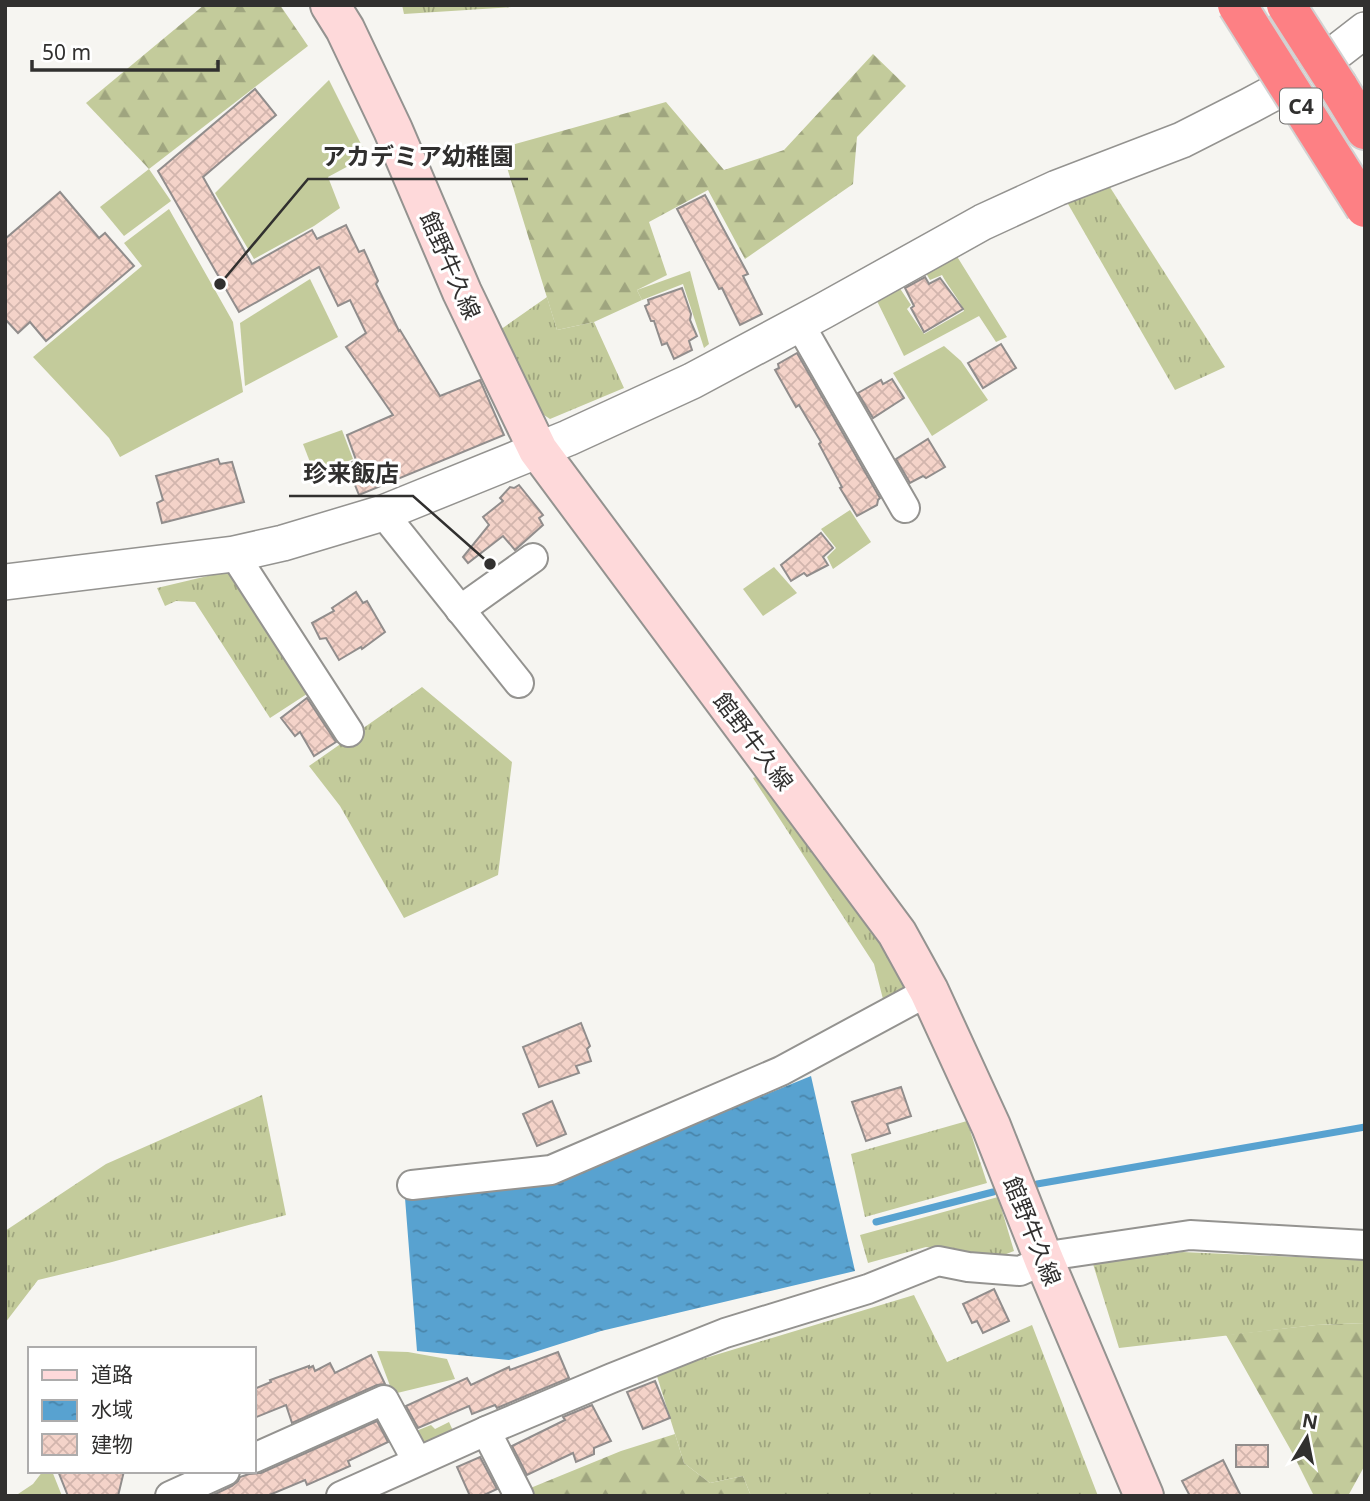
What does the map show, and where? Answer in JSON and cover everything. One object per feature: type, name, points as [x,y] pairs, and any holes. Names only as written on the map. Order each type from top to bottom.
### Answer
[{"type":"highway","name":"C4","points":[[1237,5],[1365,208]]},
{"type":"highway","name":"C4","points":[[1286,5],[1365,130]]},
{"type":"highway","points":[[1338,86],[1365,118]]},
{"type":"main road","name":"館野牛久線","points":[[330,5],[345,29],[387,117],[462,292],[538,450],[897,933],[929,990],[991,1126],[1044,1260],[1144,1496]]},
{"type":"street","points":[[5,582],[234,554],[283,543],[383,513],[538,450],[692,381],[983,222],[1057,188],[1182,140],[1307,75],[1365,30]]},
{"type":"street","points":[[799,323],[905,508]]},
{"type":"street","points":[[383,513],[519,683]]},
{"type":"street","points":[[234,554],[349,732]]},
{"type":"street","points":[[460,610],[533,558]]},
{"type":"street","points":[[412,1185],[551,1170],[781,1071],[929,990]]},
{"type":"street","points":[[341,1496],[486,1431],[725,1333],[868,1289],[938,1261],[968,1267],[1020,1271],[1061,1254],[1190,1234],[1365,1245]]},
{"type":"street","points":[[256,1457],[384,1400],[417,1461]]},
{"type":"street","points":[[486,1431],[519,1496]]},
{"type":"street","points":[[170,1496],[221,1473]]},
{"type":"green space","points":[[204,5],[280,5],[308,46],[149,169],[86,103]]},
{"type":"green space","points":[[402,5],[543,5],[404,14]]},
{"type":"green space","points":[[873,54],[906,86],[857,137],[853,184],[745,259],[708,190],[649,222],[667,275],[637,290],[642,300],[594,322],[557,330],[501,148],[666,102],[724,170],[784,150]]},
{"type":"green space","points":[[329,80],[367,156],[328,177],[340,208],[314,226],[254,259],[215,193]]},
{"type":"green space","points":[[149,169],[171,201],[124,236],[100,207]]},
{"type":"green space","points":[[1106,181],[1225,367],[1175,390],[1064,197]]},
{"type":"green space","points":[[169,209],[233,322],[243,392],[120,457],[109,438],[33,357],[142,266],[124,243]]},
{"type":"green space","points":[[953,250],[1007,337],[996,342],[979,316],[904,356],[876,299],[897,284],[911,305],[907,309],[924,334],[964,311],[942,275],[930,280],[923,268]]},
{"type":"green space","points":[[690,271],[709,344],[704,348],[683,284],[642,300],[637,290]]},
{"type":"green space","points":[[310,279],[338,337],[245,386],[240,323]]},
{"type":"green space","points":[[547,297],[557,330],[594,322],[624,388],[550,419],[529,405],[497,332]]},
{"type":"green space","points":[[944,346],[961,361],[988,400],[932,436],[893,373]]},
{"type":"green space","points":[[342,430],[353,459],[315,475],[303,444]]},
{"type":"green space","points":[[850,510],[871,542],[833,569],[827,557],[836,548],[821,529]]},
{"type":"green space","points":[[774,567],[797,593],[763,616],[743,589]]},
{"type":"green space","points":[[233,570],[310,692],[270,718],[195,602],[176,601],[165,606],[157,588]]},
{"type":"green space","points":[[422,687],[512,762],[498,875],[404,918],[340,806],[309,766]]},
{"type":"green space","points":[[764,773],[916,992],[884,1003],[874,964],[753,778]]},
{"type":"green space","points":[[262,1095],[286,1215],[38,1280],[5,1323],[5,1231],[106,1164]]},
{"type":"green space","points":[[967,1121],[987,1183],[865,1217],[851,1154]]},
{"type":"green space","points":[[998,1197],[1014,1251],[996,1258],[926,1247],[868,1263],[860,1235]]},
{"type":"green space","points":[[1182,1252],[1365,1260],[1365,1323],[1316,1325],[1119,1348],[1093,1264]]},
{"type":"green space","points":[[914,1295],[947,1362],[1032,1325],[1098,1496],[751,1496],[743,1476],[710,1483],[684,1463],[656,1373]]},
{"type":"green space","points":[[1365,1323],[1365,1465],[1348,1496],[1314,1496],[1226,1335],[1316,1325]]},
{"type":"green space","points":[[377,1351],[408,1352],[447,1359],[455,1379],[393,1394]]},
{"type":"green space","points":[[449,1422],[455,1435],[427,1447],[418,1444],[416,1431],[431,1425],[435,1429]]},
{"type":"green space","points":[[675,1434],[684,1463],[710,1483],[743,1476],[751,1496],[531,1496],[528,1489],[621,1451]]},
{"type":"green space","points":[[41,1473],[53,1473],[62,1496],[15,1496],[33,1484]]},
{"type":"water","points":[[811,1076],[855,1271],[601,1331],[509,1360],[417,1351],[405,1198],[548,1184]]},
{"type":"building","points":[[255,89],[276,115],[203,177],[252,264],[312,230],[317,239],[346,225],[359,252],[364,250],[378,281],[376,284],[399,331],[440,396],[480,380],[504,435],[359,495],[347,465],[356,460],[347,435],[393,415],[346,347],[366,333],[350,300],[338,306],[319,267],[239,312],[158,171]]},
{"type":"building","points":[[60,192],[99,238],[105,233],[134,266],[46,341],[30,322],[18,333],[5,319],[5,239]]},
{"type":"building","points":[[705,195],[748,274],[743,276],[762,314],[740,325],[677,209]]},
{"type":"building","points":[[925,277],[929,284],[940,278],[963,309],[924,332],[911,308],[914,306],[905,288]]},
{"type":"building","points":[[682,288],[697,336],[689,341],[692,350],[674,359],[667,343],[662,345],[654,321],[651,321],[645,306],[649,304],[648,300]]},
{"type":"building","points":[[1001,344],[1016,368],[983,388],[968,363]]},
{"type":"building","points":[[797,353],[880,498],[877,505],[857,516],[840,488],[842,487],[819,444],[821,442],[799,405],[796,407],[775,370],[779,368],[778,364]]},
{"type":"building","points":[[892,379],[904,398],[873,418],[858,393],[881,380],[883,384]]},
{"type":"building","points":[[928,439],[945,467],[926,478],[923,476],[910,483],[896,459]]},
{"type":"building","points":[[218,459],[220,464],[232,462],[244,502],[162,523],[157,503],[163,500],[156,476]]},
{"type":"building","points":[[519,485],[543,515],[539,518],[543,525],[515,550],[503,536],[468,563],[463,557],[489,525],[483,517],[503,501],[500,498],[510,487]]},
{"type":"building","points":[[821,533],[833,548],[823,557],[828,565],[807,576],[804,573],[791,581],[781,565]]},
{"type":"building","points":[[356,592],[363,603],[367,601],[385,632],[362,649],[361,647],[339,660],[326,638],[320,639],[312,623],[334,611],[332,608]]},
{"type":"building","points":[[307,698],[336,742],[314,756],[300,732],[295,736],[281,718]]},
{"type":"building","points":[[581,1023],[590,1046],[587,1049],[591,1061],[576,1066],[579,1073],[539,1087],[523,1047]]},
{"type":"building","points":[[901,1087],[911,1116],[887,1124],[890,1133],[866,1141],[852,1102]]},
{"type":"building","points":[[552,1101],[566,1134],[537,1146],[523,1114]]},
{"type":"building","points":[[994,1289],[1009,1321],[983,1333],[977,1321],[972,1323],[963,1304]]},
{"type":"building","points":[[558,1352],[569,1378],[497,1408],[495,1405],[472,1414],[469,1406],[418,1428],[406,1406],[467,1378],[471,1385],[509,1367],[510,1370]]},
{"type":"building","points":[[371,1355],[385,1384],[377,1385],[292,1423],[286,1405],[256,1417],[256,1388],[271,1382],[270,1380],[309,1366],[313,1366],[315,1371],[330,1363],[335,1373]]},
{"type":"building","points":[[655,1381],[670,1418],[643,1429],[627,1392]]},
{"type":"building","points":[[592,1405],[611,1441],[594,1448],[594,1454],[576,1462],[573,1453],[527,1475],[512,1446],[565,1420],[563,1417]]},
{"type":"building","points":[[377,1421],[388,1442],[348,1461],[350,1466],[307,1485],[305,1480],[267,1496],[211,1496],[232,1486],[240,1477],[261,1473]]},
{"type":"building","points":[[1236,1445],[1268,1445],[1268,1467],[1236,1467]]},
{"type":"building","points":[[480,1457],[497,1489],[482,1496],[470,1496],[457,1467]]},
{"type":"building","points":[[1223,1460],[1241,1496],[1190,1496],[1182,1481]]},
{"type":"building","points":[[59,1473],[124,1473],[118,1496],[68,1496]]},
{"type":"waterway","points":[[1037,1184],[1365,1127]]},
{"type":"waterway","points":[[876,1222],[993,1192]]},
{"type":"place","name":"アカデミア幼稚園","points":[[220,284]]},
{"type":"place","name":"珍来飯店","points":[[490,564]]}]
